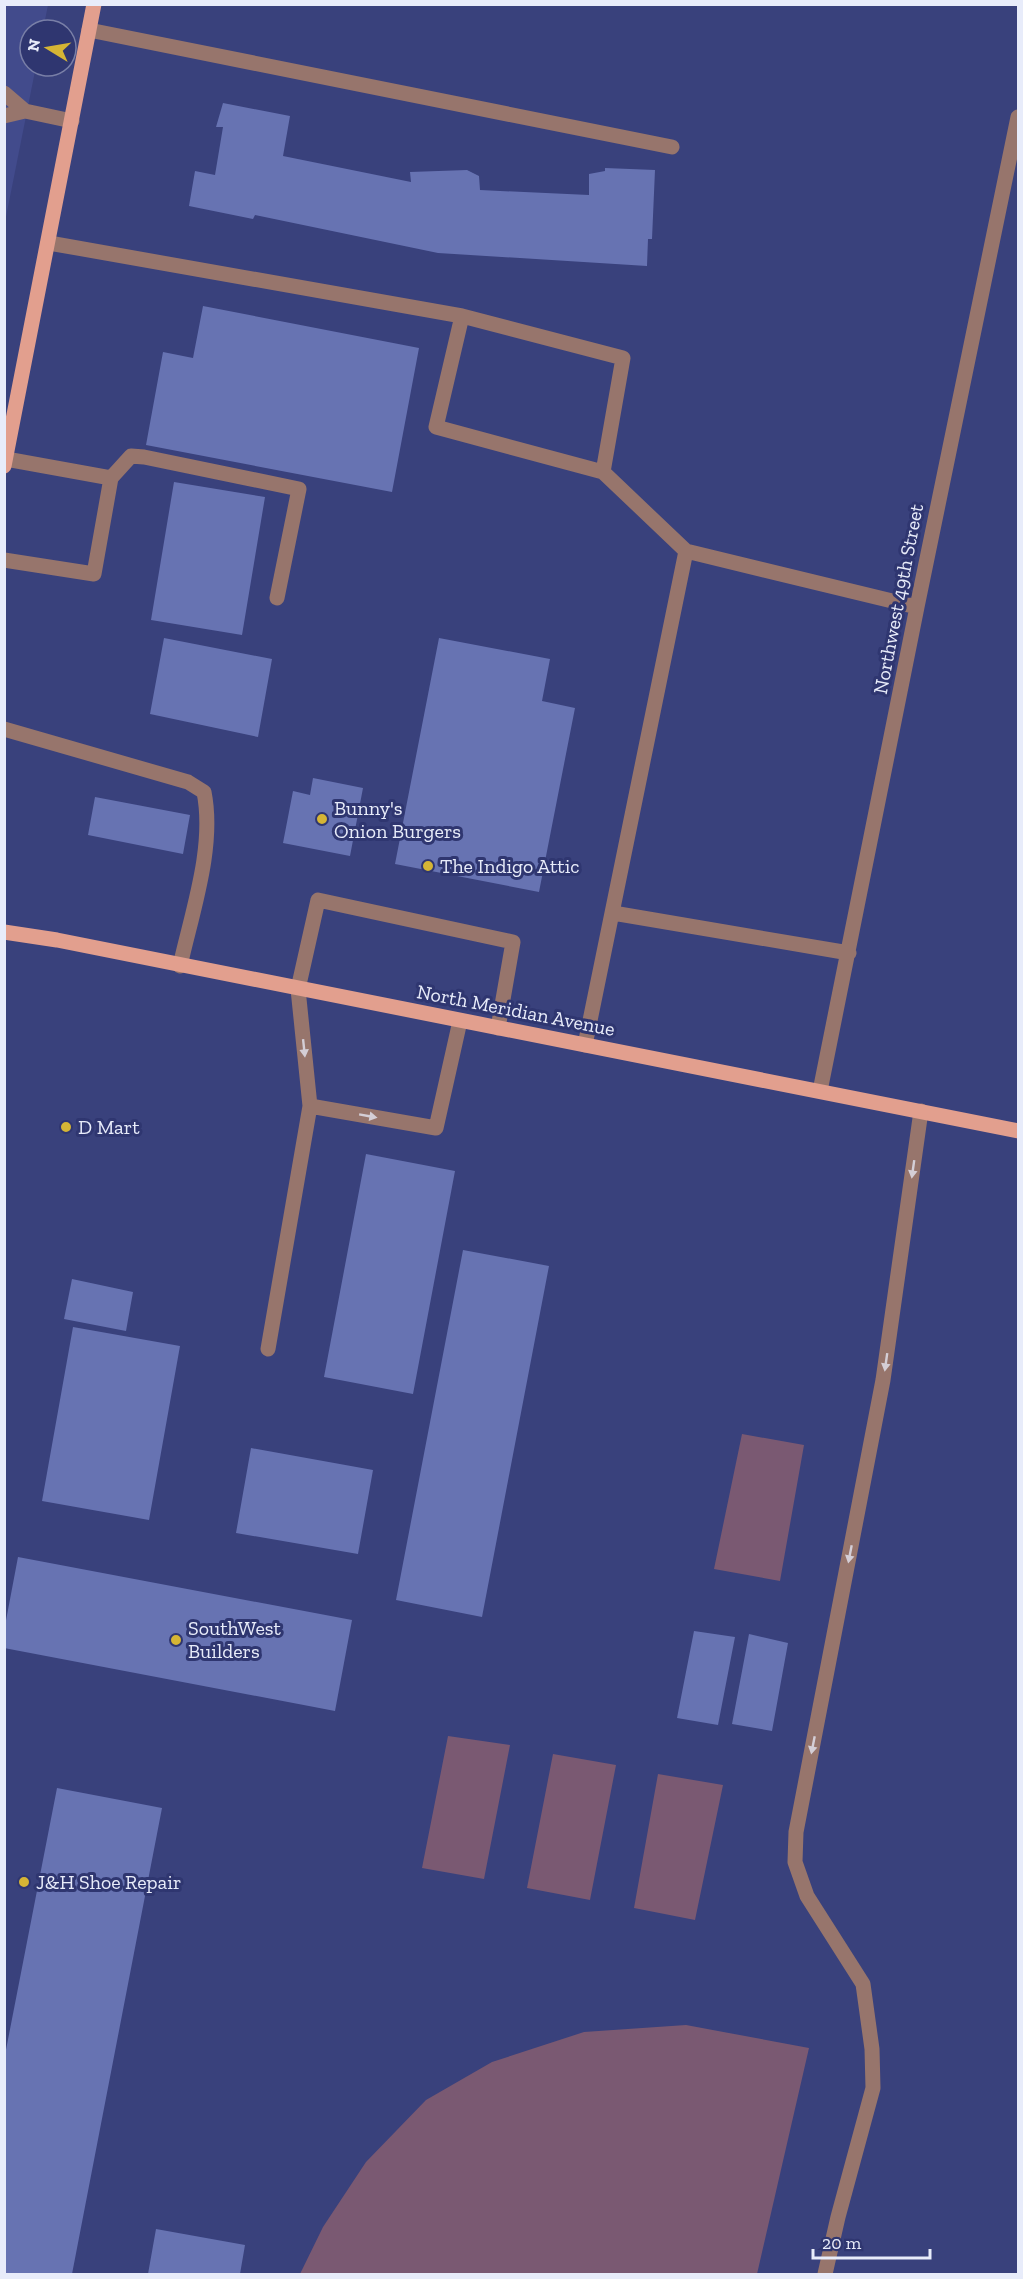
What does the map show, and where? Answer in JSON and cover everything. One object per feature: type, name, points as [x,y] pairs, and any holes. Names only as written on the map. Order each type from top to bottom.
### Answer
[{"type":"main road","points":[[5,462],[94,4]]},
{"type":"main road","name":"North Meridian Avenue","points":[[4,932],[57,940],[1018,1131]]},
{"type":"street","points":[[89,30],[672,147]]},
{"type":"street","points":[[4,93],[25,111]]},
{"type":"street","points":[[4,116],[25,111],[72,121]]},
{"type":"street","name":"Northwest 49th Street","points":[[820,1091],[1018,117]]},
{"type":"street","points":[[48,243],[462,316],[623,358],[603,472]]},
{"type":"street","points":[[462,316],[436,427],[603,472],[686,551],[917,607]]},
{"type":"street","points":[[4,560],[94,574],[111,478],[130,456],[144,457],[299,489],[277,598]]},
{"type":"street","points":[[5,462],[111,478]]},
{"type":"street","points":[[585,1045],[686,551]]},
{"type":"street","points":[[4,729],[188,782],[204,792],[208,814],[207,843],[180,966]]},
{"type":"street","points":[[268,1349],[310,1106],[298,989],[318,900],[513,942],[498,1028]]},
{"type":"street","points":[[612,913],[849,953]]},
{"type":"street","points":[[310,1106],[436,1128],[460,1021]]},
{"type":"street","points":[[825,2274],[873,2088],[873,2049],[863,1984],[807,1896],[795,1862],[796,1832],[883,1380],[921,1111]]},
{"type":"shaded area","points":[[5,5],[48,5],[45,18],[18,18],[18,78],[34,78],[5,222]]},
{"type":"shaded area","points":[[742,1434],[804,1445],[780,1581],[714,1569]]},
{"type":"shaded area","points":[[448,1736],[510,1745],[484,1879],[422,1868]]},
{"type":"shaded area","points":[[553,1754],[616,1765],[590,1900],[527,1888]]},
{"type":"shaded area","points":[[658,1774],[723,1785],[695,1920],[634,1908]]},
{"type":"shaded area","points":[[686,2025],[809,2048],[757,2274],[300,2274],[323,2227],[366,2162],[426,2100],[492,2062],[584,2032]]},
{"type":"building","points":[[223,103],[290,116],[283,156],[411,182],[410,172],[467,170],[479,176],[480,190],[589,195],[589,174],[605,171],[605,168],[655,170],[652,239],[648,239],[647,266],[438,253],[255,215],[253,219],[189,206],[195,171],[215,175],[223,127],[216,127]]},
{"type":"building","points":[[203,306],[419,348],[392,492],[146,445],[163,352],[193,358]]},
{"type":"building","points":[[174,482],[265,497],[242,635],[151,620]]},
{"type":"building","points":[[164,638],[272,659],[258,737],[150,714]]},
{"type":"building","points":[[439,638],[550,659],[542,701],[575,708],[539,892],[395,864]]},
{"type":"building","name":"Bunny's Onion Burgers","points":[[313,778],[363,788],[350,856],[283,843],[293,791],[310,795]]},
{"type":"building","points":[[95,797],[190,815],[183,854],[88,835]]},
{"type":"building","points":[[366,1154],[455,1171],[413,1394],[324,1377]]},
{"type":"building","points":[[463,1250],[549,1266],[482,1617],[396,1600]]},
{"type":"building","points":[[72,1279],[133,1292],[126,1331],[64,1319]]},
{"type":"building","points":[[73,1327],[180,1346],[149,1520],[42,1501]]},
{"type":"building","points":[[251,1448],[373,1470],[358,1554],[236,1533]]},
{"type":"building","name":"SouthWest Builders","points":[[18,1557],[352,1620],[335,1711],[4,1648],[4,1631]]},
{"type":"building","points":[[694,1631],[735,1637],[718,1725],[677,1718]]},
{"type":"building","points":[[749,1634],[788,1643],[772,1731],[732,1724]]},
{"type":"building","points":[[57,1788],[162,1808],[72,2274],[4,2274],[4,2060]]},
{"type":"building","points":[[156,2229],[245,2245],[240,2274],[148,2274]]},
{"type":"place","name":"Bunny's Onion Burgers","points":[[322,819]]},
{"type":"place","name":"The Indigo Attic","points":[[428,866]]},
{"type":"place","name":"D Mart","points":[[66,1127]]},
{"type":"place","name":"SouthWest Builders","points":[[176,1640]]},
{"type":"place","name":"J&H Shoe Repair","points":[[24,1882]]}]
